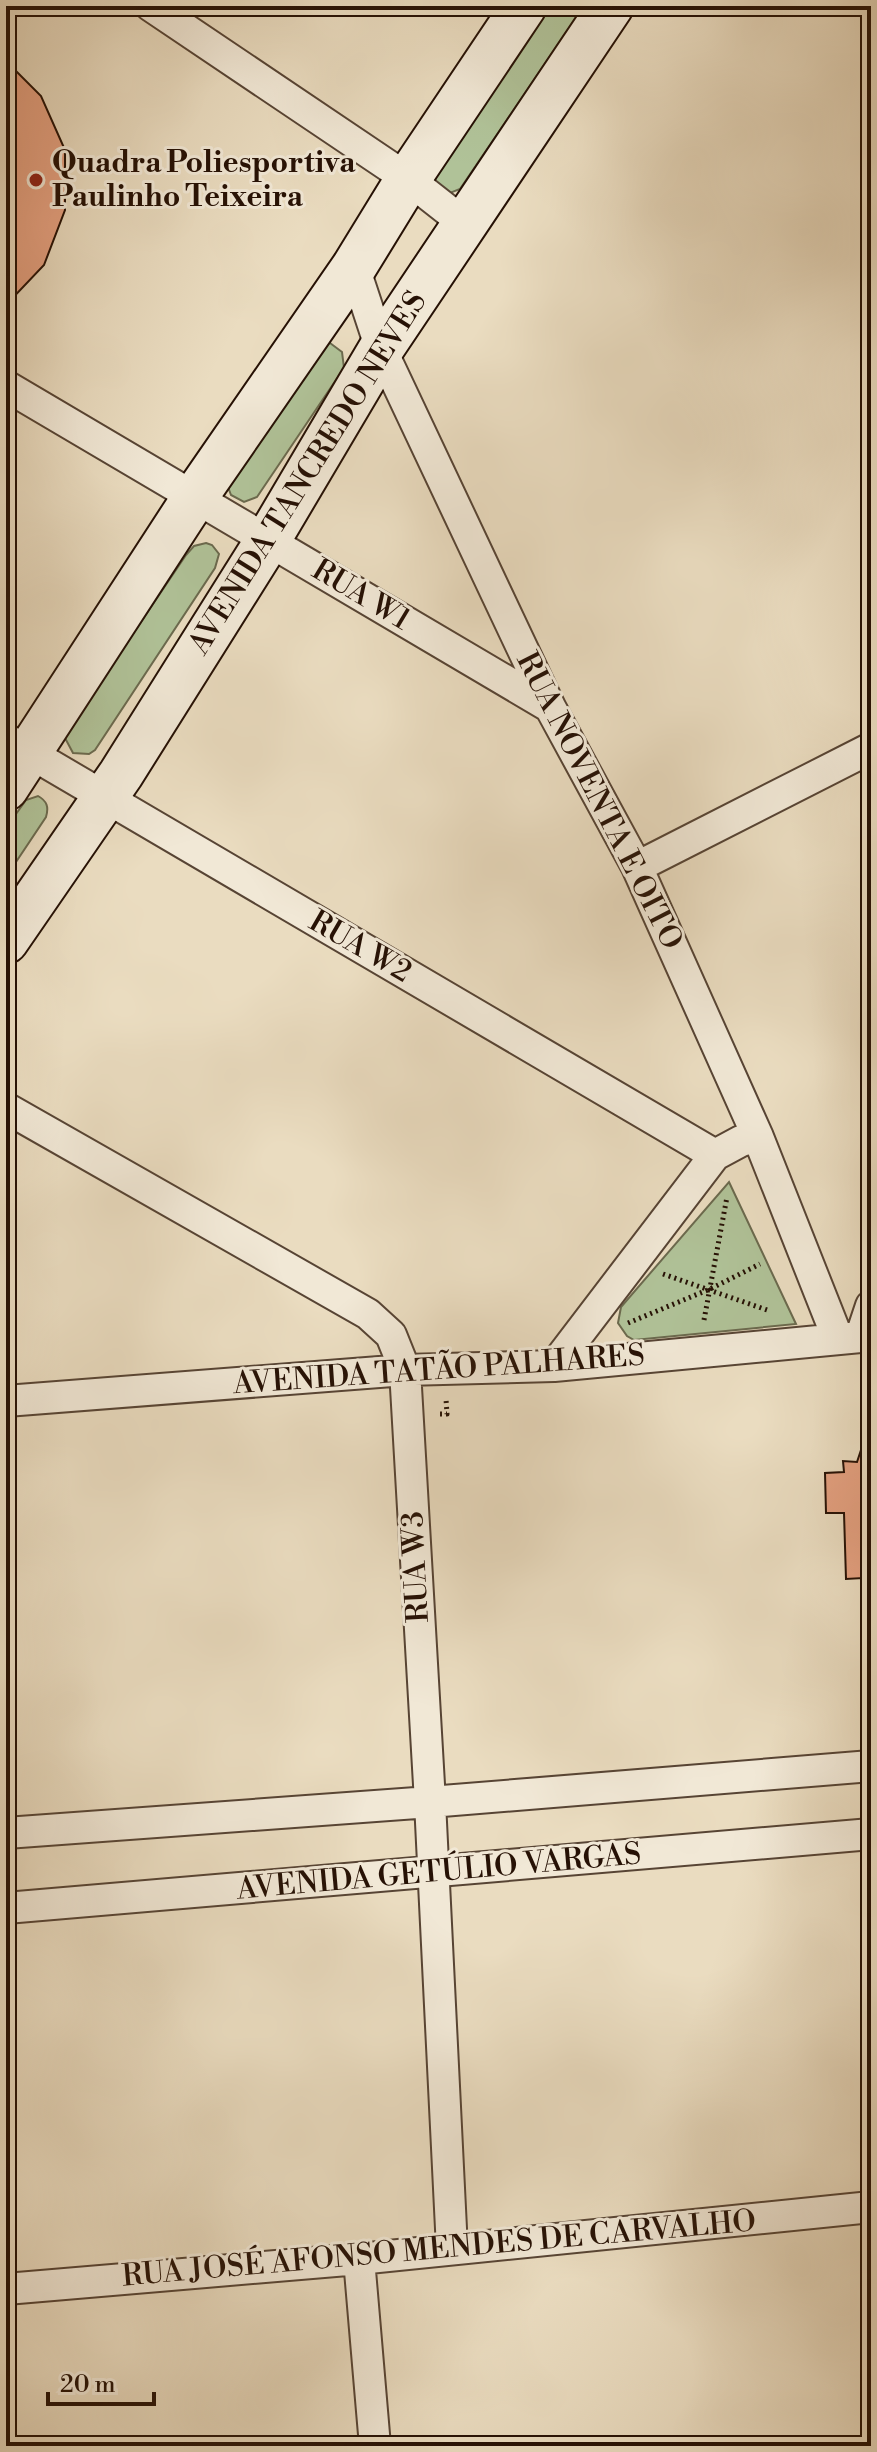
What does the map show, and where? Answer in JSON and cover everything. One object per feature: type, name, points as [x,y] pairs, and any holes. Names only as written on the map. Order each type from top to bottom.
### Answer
[{"type":"street","points":[[151,6],[408,179],[464,223]]},
{"type":"street","points":[[6,788],[18,746],[354,267],[408,179],[524,6]]},
{"type":"street","name":"AVENIDA TANCREDO NEVES","points":[[6,941],[105,798],[268,540],[381,349],[611,6]]},
{"type":"street","name":"RUA NOVENTA E OITO","points":[[354,267],[381,349],[550,707],[637,867],[758,1137],[857,1337]]},
{"type":"street","name":"RUA W1","points":[[6,386],[550,707]]},
{"type":"street","name":"RUA W2","points":[[18,746],[715,1155]]},
{"type":"street","points":[[637,867],[871,748]]},
{"type":"street","name":"RUA W3","points":[[6,1108],[368,1314],[391,1335],[405,1370],[452,2249]]},
{"type":"street","points":[[554,1366],[715,1155],[741,1141],[758,1137]]},
{"type":"street","points":[[857,1337],[871,1306]]},
{"type":"street","name":"AVENIDA TATÃO PALHARES","points":[[6,1401],[405,1370],[554,1366],[857,1337]]},
{"type":"street","points":[[6,1833],[871,1766]]},
{"type":"street","name":"AVENIDA GETÚLIO VARGAS","points":[[6,1908],[871,1834]]},
{"type":"street","name":"RUA JOSÉ AFONSO MENDES DE CARVALHO","points":[[6,2289],[359,2259],[871,2207]]},
{"type":"street","points":[[359,2259],[375,2446]]},
{"type":"path","points":[[703,1325],[728,1193]]},
{"type":"path","points":[[624,1325],[760,1264]]},
{"type":"path","points":[[658,1272],[772,1312]]},
{"type":"green space","points":[[546,6],[584,6],[460,189],[450,193],[436,184],[434,170]]},
{"type":"green space","points":[[330,343],[342,352],[344,368],[257,497],[244,502],[231,495],[228,487],[323,344]]},
{"type":"green space","points":[[206,543],[219,554],[215,568],[95,750],[89,754],[73,753],[65,738],[68,730],[186,555],[194,546]]},
{"type":"green space","points":[[38,796],[46,805],[46,817],[6,877],[6,828],[26,800]]},
{"type":"green space","points":[[729,1182],[796,1324],[634,1340],[627,1336],[618,1323],[621,1307]]},
{"type":"building","name":"Quadra Poliesportiva Paulinho Teixeira","points":[[6,61],[41,96],[65,150],[65,210],[44,265],[6,305]]},
{"type":"building","points":[[871,1435],[871,1609],[865,1609],[863,1578],[846,1579],[844,1513],[826,1513],[825,1473],[844,1472],[843,1461],[857,1462],[863,1444]]},
{"type":"place","name":"Quadra Poliesportiva Paulinho Teixeira","points":[[36,180]]}]
